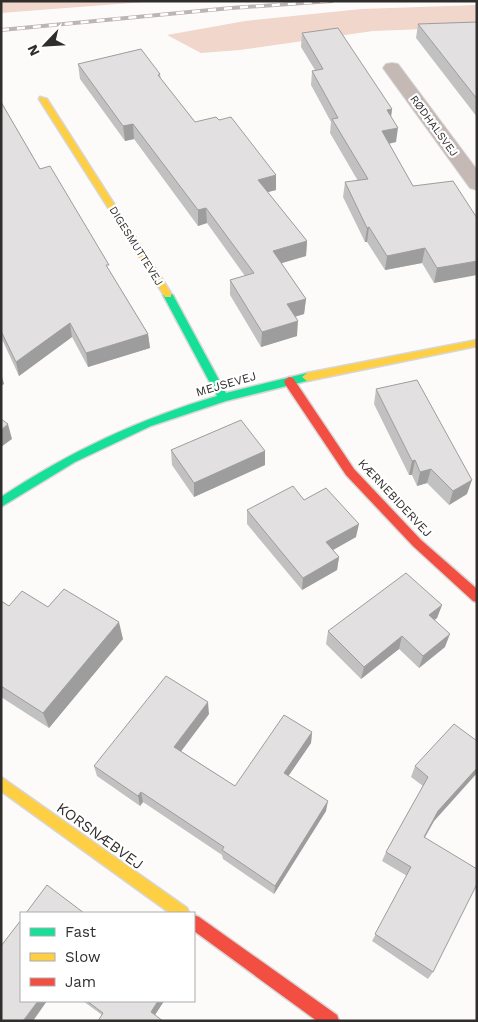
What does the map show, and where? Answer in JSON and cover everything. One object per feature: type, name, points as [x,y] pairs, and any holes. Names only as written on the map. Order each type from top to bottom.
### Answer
[{"type":"street","name":"RØDHALSVEJ","points":[[392,68],[477,184]]},
{"type":"street","name":"DIGESMUTTEVEJ","points":[[43,99],[166,292],[223,398]]},
{"type":"street","name":"MEJSEVEJ","points":[[1,503],[56,467],[111,440],[165,417],[223,398],[289,381],[477,343]]},
{"type":"street","name":"KÆRNEBIDERVEJ","points":[[289,381],[350,472],[417,543],[477,597]]},
{"type":"street","name":"KORSNÆBVEJ","points":[[1,783],[181,912]]},
{"type":"street","points":[[195,923],[331,1021]]},
{"type":"shaded area","points":[[1,1],[157,1],[1,13]]},
{"type":"shaded area","points":[[477,5],[477,27],[373,31],[240,50],[201,53],[167,35],[245,21],[361,9]]},
{"type":"building","points":[[477,22],[477,99],[418,24]]},
{"type":"building","points":[[338,28],[392,109],[387,110],[398,128],[382,131],[413,186],[453,181],[477,218],[477,261],[437,268],[425,248],[387,256],[369,227],[367,228],[345,182],[368,179],[332,119],[338,118],[312,71],[323,69],[302,33]]},
{"type":"building","points":[[141,49],[160,74],[158,75],[195,122],[216,117],[219,120],[231,117],[276,175],[258,180],[307,241],[273,251],[306,299],[287,304],[298,321],[262,332],[230,280],[254,273],[206,208],[198,210],[133,124],[123,126],[78,64]]},
{"type":"building","points":[[1,102],[40,169],[50,166],[109,265],[106,265],[148,334],[86,353],[70,323],[16,362],[1,331]]},
{"type":"building","points":[[417,380],[472,480],[453,491],[431,469],[420,472],[415,460],[412,461],[376,389]]},
{"type":"building","points":[[1,419],[8,424],[1,430]]},
{"type":"building","points":[[241,420],[265,451],[194,483],[171,450]]},
{"type":"building","points":[[293,486],[304,500],[326,488],[359,524],[326,542],[339,557],[303,578],[247,510]]},
{"type":"building","points":[[406,573],[442,605],[429,615],[450,634],[423,656],[402,636],[364,667],[328,631]]},
{"type":"building","points":[[64,589],[119,622],[43,713],[1,686],[1,601],[9,606],[22,591],[48,607]]},
{"type":"building","points":[[166,676],[208,702],[174,747],[235,786],[284,715],[312,732],[284,773],[328,801],[275,886],[222,850],[224,847],[141,792],[138,796],[94,766]]},
{"type":"building","points":[[454,724],[477,741],[477,768],[438,811],[424,837],[477,869],[477,884],[433,972],[375,934],[411,867],[386,852],[428,777],[415,766]]},
{"type":"building","points":[[47,885],[83,912],[27,912]]},
{"type":"building","points":[[20,921],[20,1002],[37,1002],[23,1021],[1,1021],[1,946]]},
{"type":"building","points":[[88,1002],[157,1002],[151,1012],[163,1021],[98,1021],[103,1013]]},
{"type":"railway","points":[[1,30],[231,8],[332,1]]},
{"type":"traffic: fast","points":[[168,295],[223,397]]},
{"type":"traffic: fast","points":[[1,503],[72,459],[121,434],[199,405],[307,377]]},
{"type":"traffic: slow","points":[[43,99],[168,295]]},
{"type":"traffic: slow","points":[[307,377],[477,343]]},
{"type":"traffic: slow","points":[[1,783],[181,912]]},
{"type":"traffic: jam","points":[[289,381],[350,472],[417,543],[477,597]]},
{"type":"traffic: jam","points":[[195,923],[331,1021]]}]
